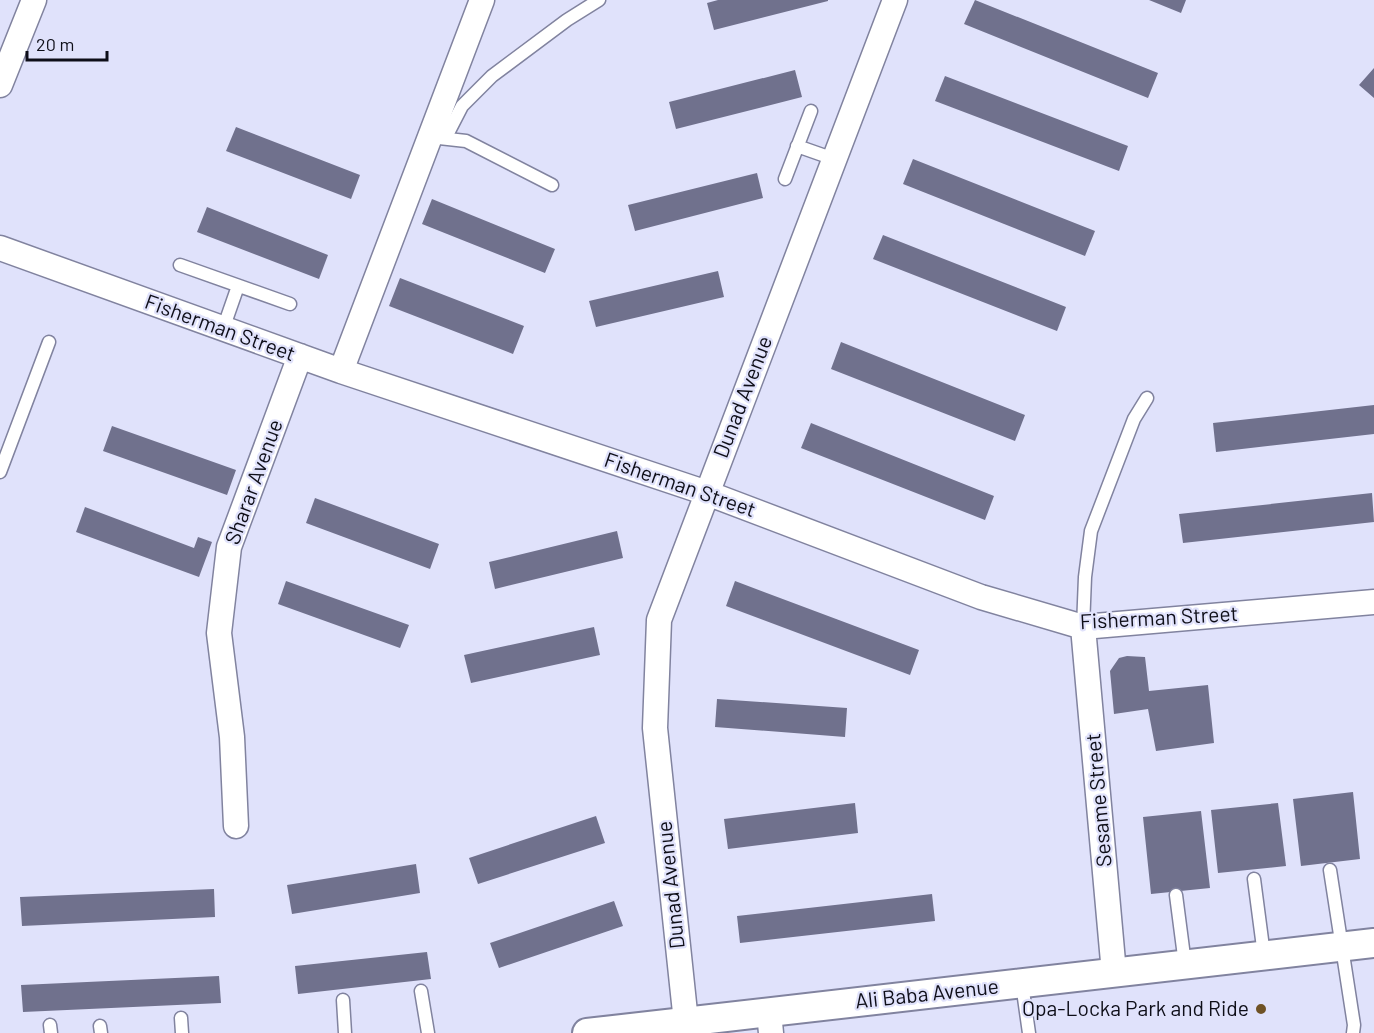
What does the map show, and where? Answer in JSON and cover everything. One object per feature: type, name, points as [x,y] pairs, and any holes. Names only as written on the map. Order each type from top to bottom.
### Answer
[{"type":"street","points":[[0,85],[34,0]]},
{"type":"street","points":[[341,371],[438,138],[482,0]]},
{"type":"street","name":"Dunad Avenue","points":[[686,1022],[655,728],[659,620],[895,0]]},
{"type":"street","name":"Fisherman Street","points":[[0,248],[341,371],[707,493],[981,597],[1083,627],[1374,602]]},
{"type":"street","name":"Sharar Avenue","points":[[236,826],[231,737],[219,633],[229,547],[300,356]]},
{"type":"street","name":"Sesame Street","points":[[1083,627],[1114,973]]},
{"type":"street","name":"Ali Baba Avenue","points":[[587,1033],[686,1022],[770,1023],[1022,984],[1374,943]]},
{"type":"lane","points":[[438,138],[462,106],[492,76],[567,20],[599,0]]},
{"type":"lane","points":[[785,179],[811,111]]},
{"type":"lane","points":[[438,138],[466,141],[552,185]]},
{"type":"lane","points":[[797,146],[834,159]]},
{"type":"lane","points":[[180,265],[290,304]]},
{"type":"lane","points":[[223,329],[238,286]]},
{"type":"lane","points":[[0,472],[50,342]]},
{"type":"lane","points":[[1083,627],[1090,531],[1134,419],[1147,398]]},
{"type":"lane","points":[[1330,870],[1343,946],[1354,1024],[1353,1033]]},
{"type":"lane","points":[[1254,879],[1264,956]]},
{"type":"lane","points":[[1176,895],[1185,964]]},
{"type":"lane","points":[[1022,984],[1029,1033]]},
{"type":"lane","points":[[421,991],[429,1033]]},
{"type":"lane","points":[[343,1000],[345,1033]]},
{"type":"lane","points":[[181,1018],[182,1033]]},
{"type":"building","points":[[718,0],[828,1],[714,30],[707,3]]},
{"type":"building","points":[[975,0],[1158,73],[1148,98],[964,24]]},
{"type":"building","points":[[1149,0],[1186,0],[1181,13]]},
{"type":"building","points":[[1374,68],[1374,98],[1359,85]]},
{"type":"building","points":[[795,70],[802,97],[676,129],[669,102]]},
{"type":"building","points":[[945,76],[1128,146],[1119,171],[935,101]]},
{"type":"building","points":[[236,127],[360,175],[351,199],[226,151]]},
{"type":"building","points":[[913,159],[1095,231],[1085,256],[903,184]]},
{"type":"building","points":[[757,173],[763,198],[635,231],[628,205]]},
{"type":"building","points":[[432,199],[555,249],[545,273],[422,224]]},
{"type":"building","points":[[207,207],[328,255],[319,279],[197,232]]},
{"type":"building","points":[[883,235],[1066,307],[1057,331],[873,259]]},
{"type":"building","points":[[718,271],[724,297],[596,327],[589,301]]},
{"type":"building","points":[[400,278],[524,326],[513,354],[389,306]]},
{"type":"building","points":[[841,342],[1025,415],[1015,441],[831,369]]},
{"type":"building","points":[[1374,405],[1374,434],[1216,452],[1213,423]]},
{"type":"building","points":[[811,423],[994,496],[985,520],[801,448]]},
{"type":"building","points":[[112,426],[236,470],[227,495],[103,451]]},
{"type":"building","points":[[1372,493],[1374,522],[1183,543],[1179,514]]},
{"type":"building","points":[[315,498],[439,544],[430,569],[306,523]]},
{"type":"building","points":[[85,507],[194,548],[198,537],[212,542],[199,577],[76,532]]},
{"type":"building","points":[[617,531],[623,558],[495,589],[489,562]]},
{"type":"building","points":[[286,581],[409,625],[400,648],[278,604]]},
{"type":"building","points":[[735,581],[919,650],[910,675],[726,606]]},
{"type":"building","points":[[594,627],[600,655],[471,683],[464,655]]},
{"type":"building","points":[[1145,657],[1149,691],[1208,685],[1214,743],[1156,751],[1148,709],[1114,714],[1110,671],[1119,658]]},
{"type":"building","points":[[717,699],[847,708],[845,737],[715,727]]},
{"type":"building","points":[[1353,792],[1360,859],[1301,866],[1293,799]]},
{"type":"building","points":[[855,803],[858,833],[728,849],[724,819]]},
{"type":"building","points":[[1278,803],[1286,866],[1218,873],[1211,810]]},
{"type":"building","points":[[1201,811],[1210,888],[1151,894],[1143,817]]},
{"type":"building","points":[[596,816],[605,843],[478,884],[469,858]]},
{"type":"building","points":[[416,864],[420,893],[292,914],[287,885]]},
{"type":"building","points":[[214,889],[215,917],[22,926],[20,897]]},
{"type":"building","points":[[932,894],[935,921],[740,943],[737,916]]},
{"type":"building","points":[[614,901],[623,926],[499,968],[490,943]]},
{"type":"building","points":[[427,952],[431,979],[298,994],[295,966]]},
{"type":"building","points":[[219,976],[221,1003],[23,1012],[21,985]]},
{"type":"place","name":"Opa-Locka Park and Ride","points":[[1261,1009]]}]
